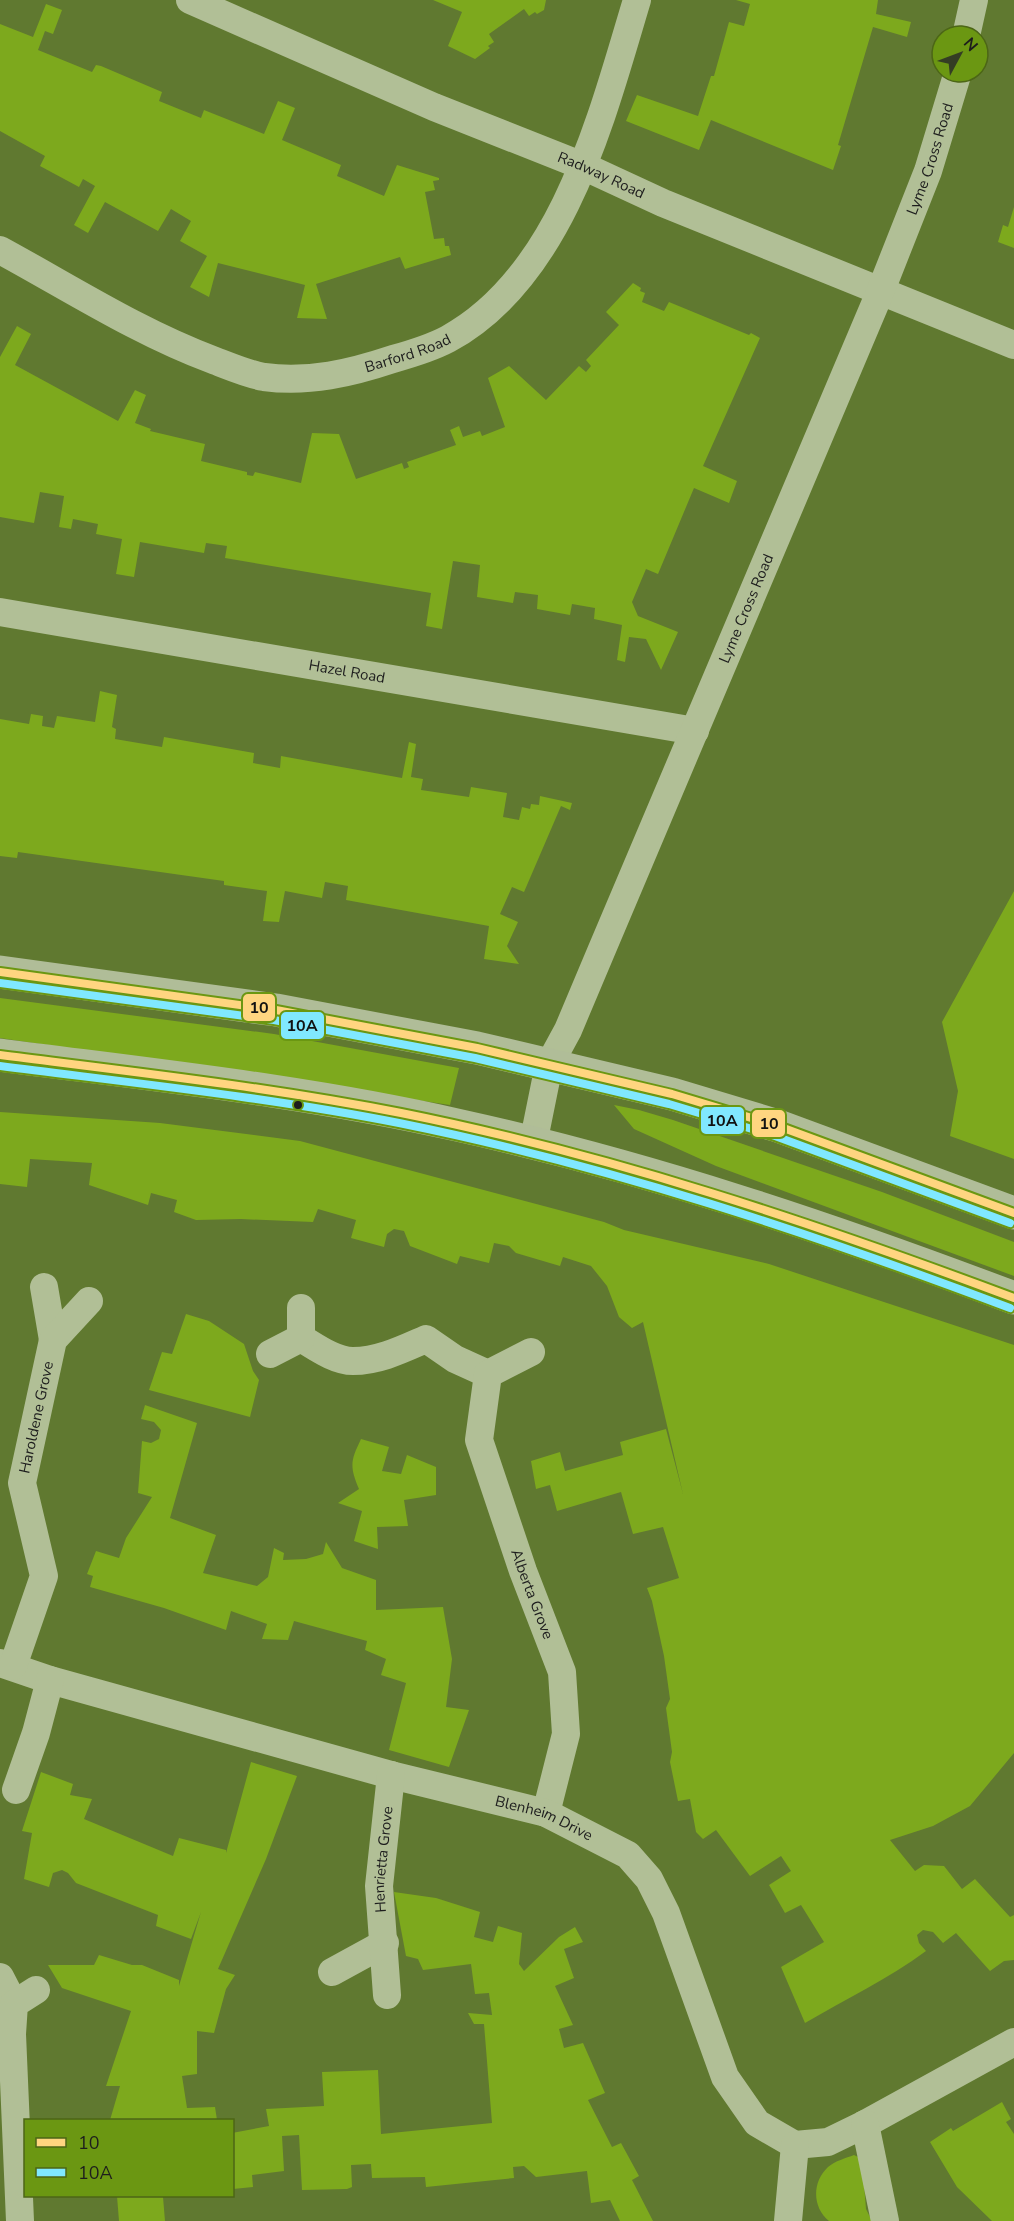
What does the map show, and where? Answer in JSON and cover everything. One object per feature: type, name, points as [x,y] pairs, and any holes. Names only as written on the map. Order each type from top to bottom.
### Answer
[{"type":"highway","points":[[0,972],[276,1010],[477,1048],[672,1094],[778,1126],[1014,1213]]},
{"type":"highway","points":[[0,1055],[293,1094],[457,1125],[647,1173],[752,1204],[1014,1298]]},
{"type":"street","name":"Radway Road","points":[[190,0],[434,107],[583,166],[663,203],[1014,345]]},
{"type":"street","name":"Barford Road","points":[[0,250],[176,346],[263,377],[333,377],[386,362],[448,339],[485,313],[526,271],[547,241],[583,166],[614,78],[637,0]]},
{"type":"street","points":[[969,24],[974,0]]},
{"type":"street","name":"Lyme Cross Road","points":[[533,1144],[549,1065],[568,1030],[881,290],[928,171],[954,84]]},
{"type":"street","name":"Hazel Road","points":[[0,612],[695,731]]},
{"type":"street","name":"Haroldene Grove","points":[[7,1665],[44,1576],[22,1483],[53,1340],[44,1287]]},
{"type":"street","name":"Haroldene Grove","points":[[53,1340],[89,1301]]},
{"type":"street","points":[[301,1338],[302,1308]]},
{"type":"street","points":[[270,1354],[301,1338]]},
{"type":"street","points":[[301,1338],[324,1352],[352,1361],[390,1355],[426,1339],[455,1359],[488,1374],[531,1352]]},
{"type":"street","name":"Alberta Grove","points":[[488,1374],[479,1440],[523,1571],[562,1672],[566,1734],[546,1813]]},
{"type":"street","name":"Blenheim Drive","points":[[7,1665],[50,1680],[391,1775],[546,1813],[628,1855],[649,1880],[666,1914],[725,2077],[757,2123],[795,2145]]},
{"type":"street","points":[[16,1790],[36,1733],[50,1680]]},
{"type":"street","name":"Henrietta Grove","points":[[387,1995],[385,1943],[379,1886],[391,1775]]},
{"type":"street","points":[[332,1972],[385,1943]]},
{"type":"street","points":[[0,1977],[25,1997],[12,2034],[20,2221]]},
{"type":"street","points":[[794,2220],[795,2145],[828,2142],[1014,2042]]},
{"type":"street","points":[[865,2124],[885,2221]]},
{"type":"green space","points":[[433,0],[546,0],[544,10],[529,16],[524,9],[489,34],[494,42],[488,46],[490,48],[475,59],[448,46],[462,12]]},
{"type":"green space","points":[[736,0],[878,0],[876,14],[911,22],[907,37],[873,27],[838,145],[841,146],[833,170],[711,120],[699,150],[626,121],[637,95],[698,116],[711,76],[714,76],[729,22],[744,26],[750,4]]},
{"type":"green space","points":[[46,4],[62,10],[53,34],[45,31],[38,50],[92,72],[96,65],[101,66],[162,92],[159,101],[201,118],[204,110],[264,134],[278,101],[295,108],[282,140],[341,165],[337,176],[384,196],[397,165],[439,178],[433,181],[435,190],[425,192],[434,239],[444,238],[445,246],[449,246],[451,255],[405,269],[400,257],[316,284],[327,319],[297,318],[305,285],[218,263],[209,297],[190,287],[207,256],[180,241],[191,221],[171,209],[158,231],[105,202],[88,233],[74,225],[95,186],[83,179],[79,187],[40,166],[45,156],[0,131],[0,24],[33,37]]},
{"type":"green space","points":[[1014,207],[1014,248],[998,242],[1003,225],[1008,227]]},
{"type":"green space","points":[[633,283],[645,293],[642,302],[664,311],[669,302],[760,338],[703,466],[737,481],[729,503],[694,488],[658,574],[646,569],[632,602],[638,616],[678,632],[661,670],[646,639],[629,637],[625,662],[617,660],[622,625],[594,619],[595,608],[572,604],[570,615],[537,609],[538,595],[515,592],[513,603],[477,597],[480,565],[453,561],[442,629],[426,626],[431,593],[225,558],[227,546],[206,543],[204,553],[140,542],[134,577],[116,574],[122,539],[96,534],[98,524],[73,519],[71,529],[59,527],[64,496],[40,492],[34,523],[0,517],[0,357],[17,326],[31,334],[15,365],[118,421],[135,390],[146,395],[135,423],[151,429],[150,431],[205,444],[201,461],[247,472],[247,475],[253,476],[255,472],[301,483],[312,433],[339,434],[356,479],[402,463],[404,469],[409,467],[407,462],[456,445],[450,430],[459,426],[463,437],[480,431],[482,436],[505,427],[488,378],[509,366],[546,400],[579,366],[586,372],[591,366],[586,360],[619,325],[606,312]]},
{"type":"green space","points":[[100,691],[117,695],[112,727],[116,729],[115,739],[162,747],[164,737],[254,753],[253,763],[280,768],[281,756],[402,778],[409,742],[416,744],[411,777],[423,779],[421,790],[469,797],[471,787],[507,793],[503,817],[519,820],[522,807],[530,809],[531,804],[539,805],[540,796],[572,803],[570,810],[561,806],[524,892],[512,887],[500,914],[518,922],[507,946],[519,964],[484,959],[489,926],[346,900],[348,886],[325,882],[322,898],[285,891],[279,922],[263,921],[267,891],[224,885],[224,881],[18,852],[17,858],[0,856],[0,719],[29,724],[31,714],[43,716],[42,726],[54,728],[57,716],[95,722]]},
{"type":"green space","points":[[1014,891],[1014,1159],[950,1136],[958,1091],[942,1022]]},
{"type":"green space","points":[[0,998],[274,1034],[459,1068],[450,1105],[0,1038]]},
{"type":"green space","points":[[614,1105],[673,1120],[882,1192],[1014,1242],[1014,1276],[716,1166],[634,1129]]},
{"type":"green space","points":[[0,1112],[160,1123],[300,1141],[604,1222],[624,1230],[769,1264],[1014,1345],[1014,1753],[970,1806],[933,1826],[890,1840],[915,1871],[924,1865],[944,1866],[962,1889],[975,1879],[1010,1917],[1014,1915],[1014,1960],[1004,1961],[990,1971],[956,1933],[943,1943],[933,1932],[923,1930],[917,1935],[919,1943],[926,1951],[882,1980],[805,2023],[781,1967],[824,1942],[801,1905],[785,1913],[769,1885],[791,1871],[781,1856],[750,1876],[716,1830],[703,1839],[696,1832],[690,1799],[678,1801],[670,1762],[672,1752],[666,1708],[670,1699],[664,1656],[647,1588],[679,1578],[663,1527],[633,1534],[621,1492],[557,1511],[550,1485],[536,1489],[531,1461],[560,1452],[565,1471],[623,1455],[620,1442],[666,1429],[683,1494],[643,1322],[632,1328],[619,1317],[607,1286],[591,1266],[563,1257],[560,1266],[516,1253],[509,1246],[494,1243],[489,1263],[460,1256],[457,1264],[410,1246],[404,1231],[394,1229],[387,1234],[384,1247],[351,1238],[356,1220],[318,1209],[313,1222],[196,1220],[174,1212],[177,1200],[151,1193],[148,1205],[89,1185],[92,1163],[30,1159],[27,1187],[0,1184]]},
{"type":"green space","points":[[186,1314],[209,1321],[244,1344],[253,1371],[259,1380],[250,1417],[149,1390],[162,1352],[172,1354]]},
{"type":"green space","points":[[145,1405],[197,1423],[170,1518],[216,1535],[203,1573],[257,1586],[268,1577],[274,1548],[284,1553],[283,1560],[306,1559],[323,1554],[326,1542],[342,1568],[376,1580],[376,1610],[443,1607],[452,1659],[446,1707],[469,1710],[449,1767],[389,1750],[406,1683],[381,1675],[386,1659],[365,1650],[367,1641],[294,1621],[288,1640],[262,1639],[267,1624],[231,1611],[226,1630],[164,1608],[90,1587],[93,1576],[87,1574],[96,1551],[119,1558],[126,1538],[152,1497],[138,1493],[142,1441],[151,1443],[159,1439],[161,1430],[154,1422],[141,1419]]},
{"type":"green space","points":[[361,1439],[389,1447],[382,1471],[401,1474],[407,1455],[436,1467],[436,1495],[404,1500],[408,1526],[377,1527],[378,1549],[354,1541],[362,1511],[338,1503],[359,1489],[353,1463]]},
{"type":"green space","points":[[251,1762],[297,1776],[266,1859],[218,1969],[235,1975],[226,1989],[214,2033],[197,2031],[197,2074],[182,2076],[187,2108],[215,2107],[217,2119],[110,2119],[120,2086],[106,2086],[131,2011],[62,1988],[48,1965],[94,1965],[99,1955],[132,1965],[142,1965],[179,1980],[179,1986],[201,1912],[191,1939],[156,1926],[158,1915],[76,1883],[68,1873],[62,1870],[53,1873],[49,1887],[24,1879],[32,1833],[22,1831],[41,1772],[73,1784],[70,1795],[92,1799],[84,1819],[173,1856],[179,1838],[226,1850],[226,1853]]},
{"type":"green space","points":[[394,1892],[436,1898],[480,1912],[474,1937],[493,1942],[498,1926],[522,1933],[519,1964],[524,1971],[559,1937],[575,1927],[583,1942],[564,1949],[574,1978],[555,1986],[573,2025],[559,2029],[564,2048],[583,2043],[605,2093],[588,2100],[612,2147],[621,2143],[639,2176],[632,2180],[653,2221],[620,2221],[610,2200],[591,2203],[587,2171],[536,2177],[524,2166],[513,2167],[514,2178],[426,2187],[425,2177],[372,2178],[371,2164],[351,2165],[352,2187],[302,2190],[299,2135],[282,2136],[284,2171],[252,2175],[253,2187],[234,2189],[234,2133],[269,2126],[266,2109],[324,2106],[322,2072],[378,2070],[381,2134],[492,2123],[484,2024],[474,2024],[468,2013],[492,2015],[489,1993],[475,1994],[471,1964],[423,1970],[418,1959],[406,1956]]},
{"type":"green space","points":[[1002,2102],[1011,2119],[1006,2122],[1014,2134],[1014,2221],[992,2221],[957,2187],[930,2142],[951,2128],[953,2131]]},
{"type":"green space","points":[[854,2155],[862,2159],[866,2209],[872,2221],[829,2221],[819,2209],[817,2202],[819,2180],[828,2167]]},
{"type":"green space","points":[[117,2197],[163,2197],[165,2221],[119,2221]]},
{"type":"transit line","name":"10","points":[[0,972],[276,1010],[477,1048],[672,1094],[778,1126],[1014,1213]]},
{"type":"transit line","name":"10A","points":[[0,983],[274,1020],[475,1058],[669,1104],[775,1136],[1010,1223]]},
{"type":"transit line","name":"10","points":[[0,1055],[301,1095],[479,1130],[635,1170],[711,1193],[863,1243],[1014,1298]]},
{"type":"transit line","name":"10A","points":[[0,1066],[300,1106],[399,1123],[477,1140],[555,1159],[708,1203],[860,1253],[1010,1308]]}]
